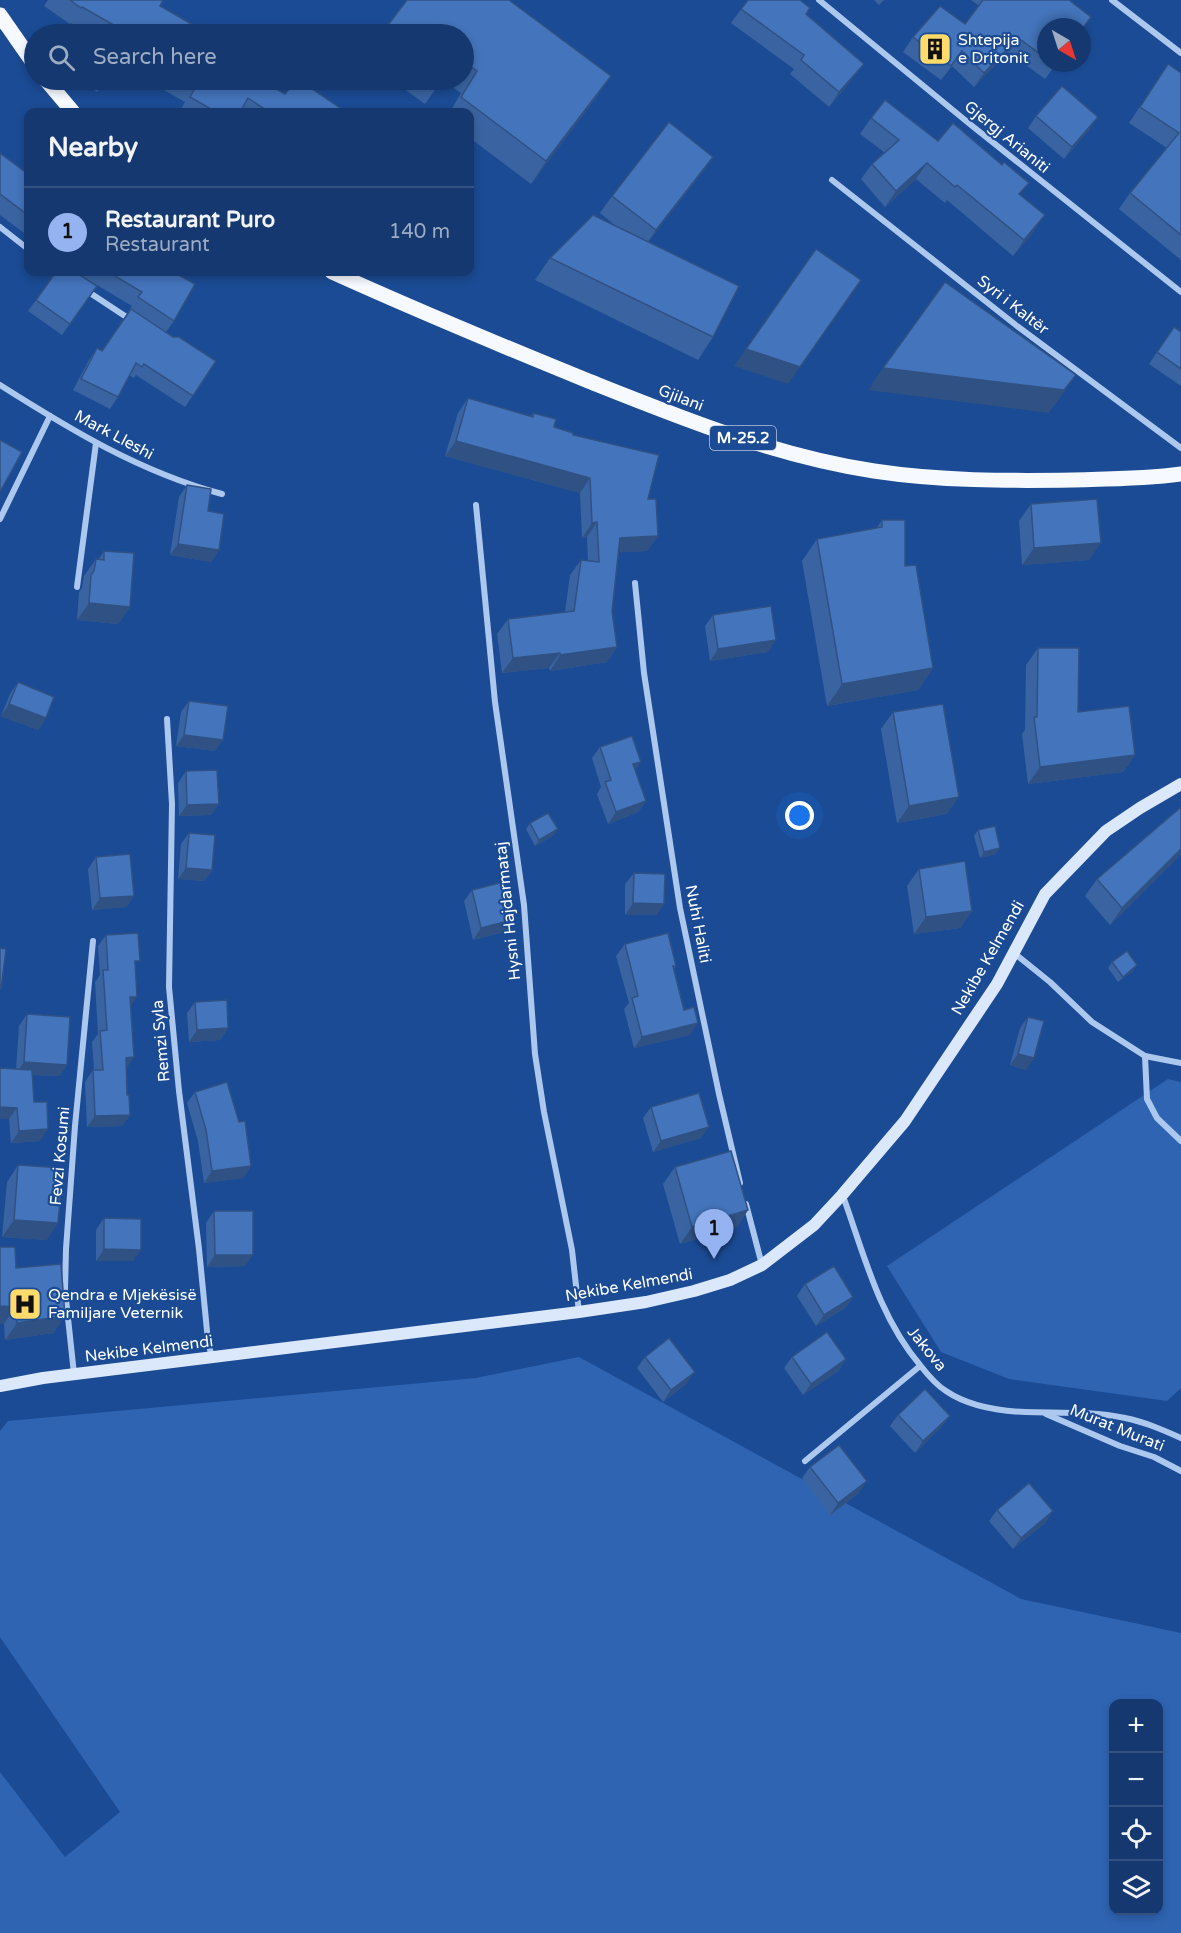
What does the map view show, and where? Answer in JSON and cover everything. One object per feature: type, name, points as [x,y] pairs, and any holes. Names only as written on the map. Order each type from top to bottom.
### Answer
[{"type":"main road","points":[[0,15],[24,50]]},
{"type":"main road","points":[[54,90],[70,108]]},
{"type":"main road","name":"Gjilani","points":[[341,276],[448,324],[636,400],[726,433],[818,460],[875,471],[947,478],[1016,481],[1151,478],[1181,474]]},
{"type":"street","name":"Gjergj Arianiti","points":[[819,0],[970,125],[1181,292]]},
{"type":"street","points":[[1112,0],[1181,53]]},
{"type":"street","name":"Syri i Kaltër","points":[[832,180],[1017,326],[1181,448]]},
{"type":"street","points":[[0,227],[24,246]]},
{"type":"street","points":[[77,284],[141,326]]},
{"type":"street","points":[[0,395],[2,387]]},
{"type":"street","name":"Mark Lleshi","points":[[2,387],[123,458],[160,474],[222,494]]},
{"type":"street","points":[[0,519],[50,416]]},
{"type":"street","points":[[77,587],[96,443]]},
{"type":"street","name":"Hysni Hajdarmataj","points":[[476,505],[495,702],[524,905],[535,1054],[544,1112],[572,1250],[579,1312]]},
{"type":"street","name":"Nuhi Haliti","points":[[635,583],[646,684],[680,908],[719,1094],[762,1264]]},
{"type":"street","name":"Remzi Syla","points":[[167,719],[172,804],[169,987],[208,1341],[212,1358]]},
{"type":"street","name":"Nekibe Kelmendi","points":[[0,1386],[75,1374],[646,1302],[730,1280],[762,1264],[814,1225],[905,1121],[997,984],[1045,894],[1106,831],[1181,784]]},
{"type":"street","name":"Fevzi Kosumi","points":[[75,1374],[65,1290],[66,1249],[93,941]]},
{"type":"street","points":[[1014,952],[1092,1022],[1145,1056],[1181,1063]]},
{"type":"street","points":[[1145,1056],[1147,1100],[1157,1118],[1181,1141]]},
{"type":"street","name":"Jakova","points":[[842,1195],[881,1304],[896,1333],[929,1377],[946,1391],[972,1403],[998,1410],[1086,1413],[1126,1418],[1158,1427],[1181,1438]]},
{"type":"street","points":[[805,1461],[920,1366]]},
{"type":"street","name":"Murat Murati","points":[[1042,1412],[1120,1446],[1154,1457],[1181,1471]]},
{"type":"shaded area","points":[[1168,1079],[1181,1082],[1181,1388],[1167,1401],[1009,1379],[941,1352],[887,1266]]},
{"type":"shaded area","points":[[579,1357],[1021,1599],[1181,1633],[1181,1933],[0,1933],[0,1772],[65,1857],[120,1812],[0,1637],[0,1431],[8,1421],[476,1378]]},
{"type":"building","points":[[70,0],[163,0],[160,6],[192,24],[112,24]]},
{"type":"building","points":[[407,0],[509,0],[611,76],[546,161],[461,97],[465,90],[474,90],[474,76],[477,71],[474,69],[474,24],[389,24]]},
{"type":"building","points":[[748,0],[800,0],[810,8],[806,14],[864,64],[839,92],[801,60],[804,55],[741,9]]},
{"type":"building","points":[[983,0],[1069,0],[1091,17],[1037,18],[1037,52],[1018,38],[984,73],[962,51],[951,66],[913,37],[940,6],[965,24]]},
{"type":"building","points":[[1168,64],[1181,73],[1181,235],[1130,193],[1179,133],[1140,107]]},
{"type":"building","points":[[1062,86],[1098,117],[1072,147],[1036,116]]},
{"type":"building","points":[[194,90],[278,90],[285,94],[288,90],[314,90],[340,108],[263,108],[248,98],[242,108],[209,108],[190,97]]},
{"type":"building","points":[[885,100],[938,141],[953,123],[1002,165],[1004,162],[1029,183],[1019,194],[1045,215],[1024,240],[927,163],[896,191],[872,164],[899,140],[871,118]]},
{"type":"building","points":[[669,122],[713,157],[656,230],[612,196]]},
{"type":"building","points":[[0,153],[24,171],[24,212],[0,194]]},
{"type":"building","points":[[593,215],[739,286],[713,337],[550,258]]},
{"type":"building","points":[[816,249],[861,280],[800,367],[746,349]]},
{"type":"building","points":[[53,276],[81,276],[97,286],[70,324],[36,300]]},
{"type":"building","points":[[115,276],[180,276],[195,284],[174,321],[138,297],[142,292]]},
{"type":"building","points":[[945,282],[1076,375],[1064,390],[883,368]]},
{"type":"building","points":[[131,309],[173,337],[179,337],[216,361],[193,396],[144,364],[142,367],[136,363],[118,397],[81,379],[97,348],[102,351]]},
{"type":"building","points":[[1174,327],[1181,332],[1181,369],[1157,352]]},
{"type":"building","points":[[468,398],[533,417],[533,413],[556,419],[554,427],[573,433],[573,435],[659,455],[648,499],[656,499],[658,536],[620,538],[612,611],[617,647],[560,655],[560,653],[513,658],[508,619],[574,611],[581,560],[599,562],[597,522],[592,523],[590,478],[456,441]]},
{"type":"building","points":[[0,440],[22,452],[0,492]]},
{"type":"building","points":[[187,485],[211,489],[208,511],[224,514],[219,550],[178,544]]},
{"type":"building","points":[[1097,499],[1101,543],[1034,548],[1031,504]]},
{"type":"building","points":[[882,520],[905,520],[905,566],[916,565],[933,668],[842,684],[817,539],[882,527]]},
{"type":"building","points":[[104,551],[134,553],[130,607],[89,603],[91,575],[96,559],[104,560]]},
{"type":"building","points":[[771,606],[776,640],[718,649],[713,615]]},
{"type":"building","points":[[1038,648],[1079,648],[1078,712],[1129,706],[1135,755],[1040,767],[1034,717],[1037,717]]},
{"type":"building","points":[[18,682],[54,697],[46,718],[9,704]]},
{"type":"building","points":[[189,701],[228,706],[223,740],[184,735]]},
{"type":"building","points":[[943,704],[959,797],[909,806],[893,712]]},
{"type":"building","points":[[632,736],[641,762],[633,764],[646,801],[616,812],[605,782],[611,780],[600,747]]},
{"type":"building","points":[[217,770],[219,804],[187,805],[186,771]]},
{"type":"building","points":[[1181,807],[1181,849],[1122,908],[1097,879]]},
{"type":"building","points":[[548,813],[558,829],[539,840],[530,823]]},
{"type":"building","points":[[995,826],[1000,848],[984,852],[978,830]]},
{"type":"building","points":[[189,833],[215,835],[212,870],[186,868]]},
{"type":"building","points":[[130,854],[134,896],[100,898],[96,857]]},
{"type":"building","points":[[965,861],[972,911],[926,917],[919,869]]},
{"type":"building","points":[[634,873],[665,874],[664,904],[633,903]]},
{"type":"building","points":[[507,881],[516,919],[481,928],[472,890]]},
{"type":"building","points":[[138,933],[140,961],[135,961],[137,997],[130,997],[134,1057],[126,1058],[130,1115],[95,1116],[93,1070],[103,1070],[100,1031],[107,1030],[103,970],[108,970],[106,935]]},
{"type":"building","points":[[668,933],[676,966],[673,966],[684,1010],[694,1007],[698,1023],[642,1037],[632,998],[638,996],[625,944]]},
{"type":"building","points":[[0,948],[6,949],[1,989],[0,989]]},
{"type":"building","points":[[1127,951],[1137,965],[1123,977],[1112,962]]},
{"type":"building","points":[[227,1000],[228,1028],[197,1030],[195,1002]]},
{"type":"building","points":[[27,1014],[70,1017],[67,1065],[24,1062]]},
{"type":"building","points":[[1028,1017],[1044,1021],[1034,1058],[1018,1054]]},
{"type":"building","points":[[0,1068],[32,1070],[34,1102],[47,1102],[48,1129],[19,1131],[17,1108],[0,1107]]},
{"type":"building","points":[[227,1082],[239,1122],[245,1121],[251,1166],[212,1171],[206,1130],[195,1092]]},
{"type":"building","points":[[699,1093],[709,1127],[661,1141],[651,1107]]},
{"type":"building","points":[[731,1151],[748,1210],[692,1227],[675,1167]]},
{"type":"building","points":[[18,1165],[63,1168],[58,1223],[14,1220]]},
{"type":"building","points":[[214,1211],[253,1211],[253,1255],[215,1255]]},
{"type":"building","points":[[104,1218],[141,1219],[141,1250],[104,1249]]},
{"type":"building","points":[[0,1247],[15,1247],[16,1268],[61,1264],[65,1316],[17,1323],[16,1307],[0,1306]]},
{"type":"building","points":[[834,1266],[853,1297],[824,1315],[805,1284]]},
{"type":"building","points":[[827,1332],[846,1359],[811,1384],[792,1357]]},
{"type":"building","points":[[669,1338],[695,1372],[671,1390],[645,1357]]},
{"type":"building","points":[[925,1389],[950,1416],[923,1441],[898,1415]]},
{"type":"building","points":[[839,1445],[867,1481],[838,1503],[810,1467]]},
{"type":"building","points":[[1029,1483],[1053,1511],[1021,1538],[997,1510]]},
{"type":"place","name":"Shtepija e Dritonit","points":[[935,49]]},
{"type":"place","name":"Restaurant Puro","points":[[714,1259]]},
{"type":"place","name":"Qendra e Mjekësisë Familjare Veternik","points":[[25,1304]]}]
